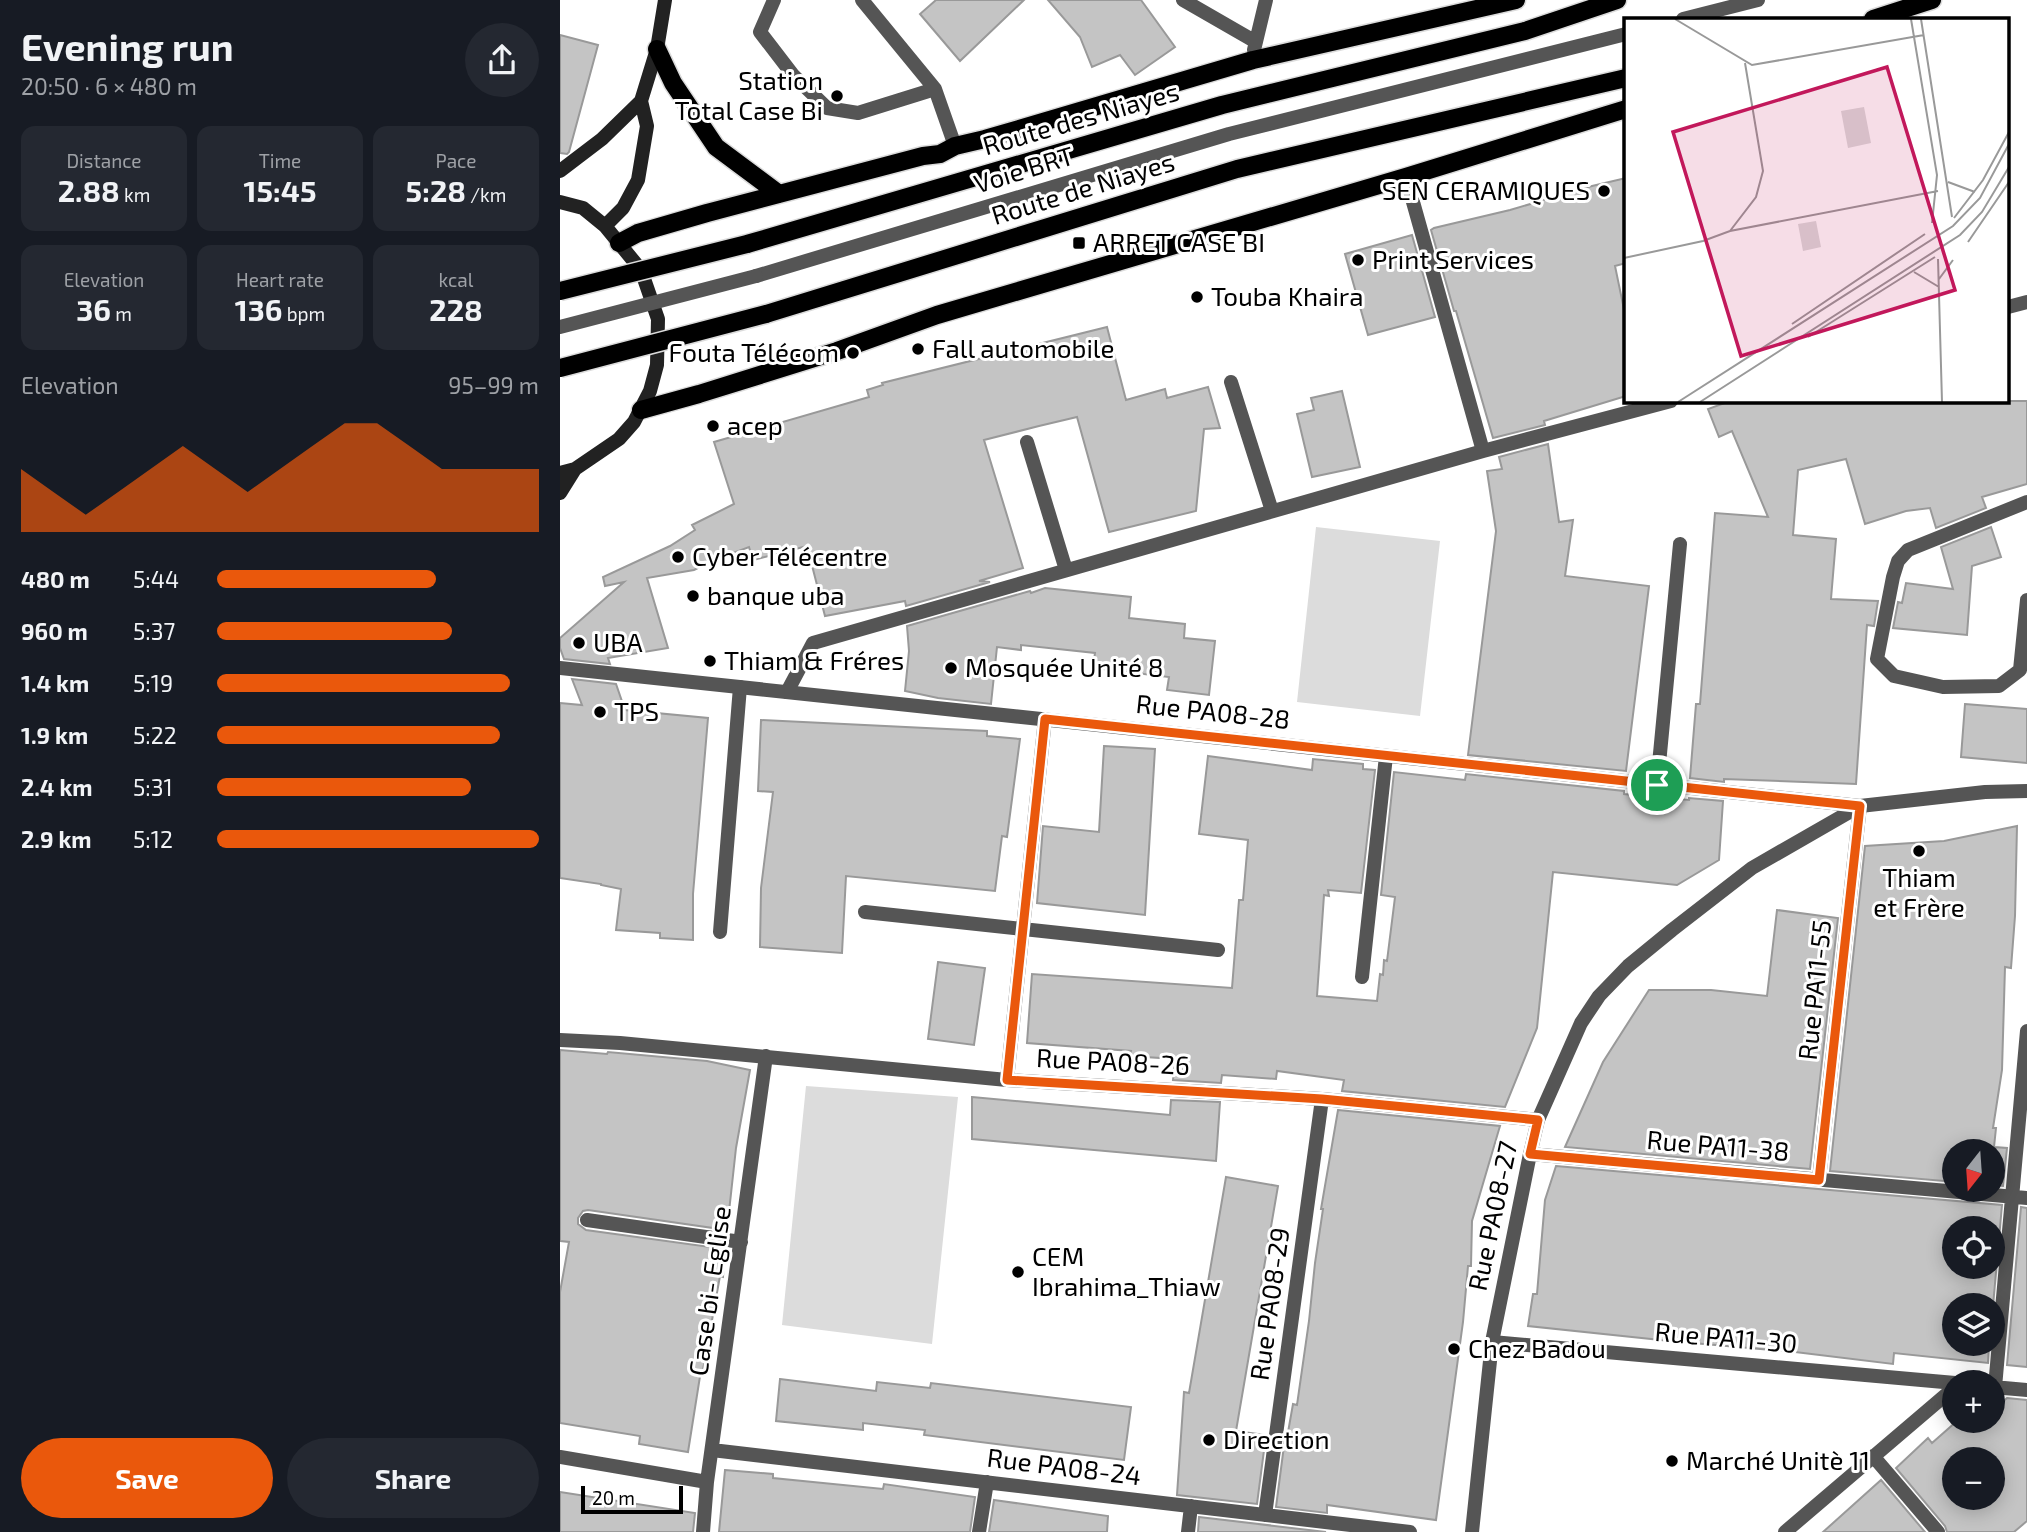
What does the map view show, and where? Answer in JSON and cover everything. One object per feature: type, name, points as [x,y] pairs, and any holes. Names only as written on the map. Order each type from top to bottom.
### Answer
[{"type":"main road","points":[[560,171],[602,139],[641,101],[657,50],[665,0]]},
{"type":"main road","points":[[619,243],[638,233],[940,153],[955,146],[1252,60],[1516,0]]},
{"type":"main road","name":"Route des Niayes","points":[[560,291],[747,244],[1222,105],[1525,31],[1617,0]]},
{"type":"main road","points":[[1875,18],[1932,0]]},
{"type":"main road","points":[[657,50],[673,83],[716,146],[779,194]]},
{"type":"main road","name":"Route de Niayes","points":[[560,368],[766,314],[1237,169],[1624,78]]},
{"type":"main road","points":[[605,226],[623,208],[638,180],[647,125],[641,101]]},
{"type":"main road","points":[[641,410],[837,351],[937,315],[1406,177],[1624,110]]},
{"type":"main road","points":[[560,202],[583,208],[605,226],[641,270],[658,319],[657,365],[650,391],[634,422],[619,439],[576,469],[560,473]]},
{"type":"main road","points":[[560,494],[576,469]]},
{"type":"street","points":[[774,0],[760,32],[793,75],[827,108],[858,113],[934,89]]},
{"type":"street","points":[[862,0],[934,89],[955,146]]},
{"type":"street","points":[[1183,0],[1256,42]]},
{"type":"street","points":[[1252,60],[1266,0]]},
{"type":"street","points":[[1687,18],[1758,0]]},
{"type":"street","name":"Voie BRT","points":[[560,327],[756,276],[1229,134],[1624,35]]},
{"type":"street","points":[[1406,177],[1483,451]]},
{"type":"street","points":[[2010,306],[2027,302]]},
{"type":"street","points":[[1231,382],[1272,511]]},
{"type":"street","points":[[787,692],[813,643],[1483,451],[1667,402]]},
{"type":"street","points":[[1027,442],[1066,570]]},
{"type":"street","points":[[2027,502],[1908,550],[1898,561],[1893,577],[1877,659],[1894,676],[1943,687],[1999,686],[2020,670],[2027,600]]},
{"type":"street","points":[[1657,785],[1680,544]]},
{"type":"street","name":"Rue PA08-28","points":[[560,668],[1860,806]]},
{"type":"street","points":[[720,932],[740,687]]},
{"type":"street","points":[[1007,1080],[1045,719]]},
{"type":"street","points":[[1362,977],[1386,756]]},
{"type":"street","points":[[1860,806],[1985,792],[2027,791]]},
{"type":"street","name":"Rue PA08-27","points":[[1472,1532],[1492,1342],[1530,1154],[1538,1120],[1581,1023],[1599,996],[1628,966],[1752,868],[1860,806]]},
{"type":"street","name":"Rue PA11-55","points":[[1819,1180],[1860,806]]},
{"type":"street","points":[[864,912],[1219,950]]},
{"type":"street","points":[[1996,1370],[2027,1031]]},
{"type":"street","name":"Rue PA08-26","points":[[560,1040],[620,1042],[1007,1080],[1322,1099],[1538,1120]]},
{"type":"street","name":"Case bi- Eglise","points":[[703,1532],[766,1056]]},
{"type":"street","name":"Rue PA08-29","points":[[1265,1515],[1322,1099]]},
{"type":"street","name":"Rue PA11-38","points":[[1530,1154],[2027,1198]]},
{"type":"street","points":[[587,1220],[741,1242]]},
{"type":"street","name":"Rue PA11-30","points":[[1492,1342],[1942,1384]]},
{"type":"street","points":[[2005,1388],[2027,1390]]},
{"type":"street","points":[[1785,1532],[1942,1396]]},
{"type":"street","name":"Rue PA08-24","points":[[712,1450],[1410,1532]]},
{"type":"street","points":[[1873,1456],[1938,1532]]},
{"type":"street","points":[[560,1457],[708,1482]]},
{"type":"street","points":[[979,1532],[987,1482]]},
{"type":"street","points":[[1188,1532],[1191,1506]]},
{"type":"shaded area","points":[[1316,527],[1440,541],[1420,716],[1297,702]]},
{"type":"shaded area","points":[[806,1086],[958,1097],[932,1344],[782,1325]]},
{"type":"building","points":[[936,0],[1024,0],[960,61],[920,14]]},
{"type":"building","points":[[1048,0],[1141,0],[1175,47],[1135,75],[1120,55],[1092,67],[1080,37]]},
{"type":"building","points":[[560,35],[598,45],[567,154],[560,153]]},
{"type":"building","points":[[1624,178],[1624,264],[1615,266],[1624,309],[1624,397],[1544,421],[1545,425],[1493,438],[1431,230]]},
{"type":"building","points":[[1412,235],[1435,317],[1368,335],[1345,254]]},
{"type":"building","points":[[1107,327],[1126,400],[1165,389],[1167,398],[1208,387],[1220,428],[1204,429],[1196,511],[1109,532],[1077,417],[984,440],[1023,568],[979,581],[990,582],[906,606],[905,601],[825,616],[807,546],[753,560],[749,547],[694,570],[647,578],[668,648],[608,658],[610,664],[564,659],[560,638],[624,582],[605,586],[603,577],[670,546],[695,530],[692,525],[734,504],[714,442],[869,397],[867,390],[883,385],[882,383]]},
{"type":"building","points":[[1342,391],[1360,467],[1312,477],[1297,414],[1314,410],[1311,398]]},
{"type":"building","points":[[2027,401],[2027,484],[1982,497],[1986,508],[1936,528],[1930,508],[1906,511],[1865,524],[1846,459],[1798,470],[1793,535],[1836,539],[1831,599],[1878,601],[1874,626],[1867,625],[1856,784],[1724,779],[1724,782],[1690,778],[1696,704],[1700,704],[1715,513],[1768,517],[1732,431],[1719,437],[1708,409],[1727,402]]},
{"type":"building","points":[[1548,444],[1559,522],[1573,520],[1565,576],[1649,586],[1626,771],[1468,755],[1496,531],[1487,471],[1502,469],[1499,457]]},
{"type":"building","points":[[1991,527],[2001,557],[1972,566],[1967,635],[1893,628],[1898,602],[1902,603],[1906,583],[1953,589],[1941,547]]},
{"type":"building","points":[[1045,588],[1131,597],[1129,618],[1185,624],[1184,638],[1215,641],[1209,695],[1167,690],[1169,677],[1093,668],[1095,653],[1021,645],[1021,650],[997,647],[991,704],[905,691],[909,651],[907,626]]},
{"type":"building","points":[[572,679],[616,684],[625,710],[708,718],[693,894],[693,940],[660,938],[660,933],[616,930],[621,889],[560,878],[560,703],[582,705]]},
{"type":"building","points":[[1965,704],[2027,709],[2027,763],[1961,757]]},
{"type":"building","points":[[761,720],[987,731],[987,736],[1020,739],[1007,837],[1002,836],[995,891],[846,876],[842,953],[760,947],[761,888],[773,792],[758,791]]},
{"type":"building","points":[[1104,746],[1155,749],[1145,915],[1037,903],[1043,826],[1099,832]]},
{"type":"building","points":[[1208,756],[1312,770],[1313,759],[1363,764],[1363,769],[1375,770],[1361,893],[1328,890],[1329,896],[1324,895],[1317,996],[1377,1001],[1380,974],[1383,975],[1384,960],[1387,961],[1395,897],[1381,895],[1394,772],[1465,780],[1466,774],[1624,791],[1624,794],[1723,801],[1719,860],[1677,885],[1553,872],[1537,1028],[1505,1107],[1342,1091],[1344,1080],[1277,1071],[1276,1079],[1222,1075],[1221,1083],[1173,1080],[1175,1059],[1130,1056],[1131,1051],[1027,1043],[1032,974],[1232,988],[1239,900],[1243,900],[1248,840],[1199,834]]},
{"type":"building","points":[[2017,826],[2015,916],[2011,968],[2005,967],[2002,1070],[1993,1128],[1996,1128],[1995,1139],[1942,1139],[1942,1181],[1830,1171],[1865,846],[1944,841]]},
{"type":"building","points":[[1777,910],[1838,918],[1810,1169],[1565,1147],[1603,1062],[1649,990],[1711,990],[1767,996]]},
{"type":"building","points":[[938,962],[985,968],[974,1045],[928,1039]]},
{"type":"building","points":[[560,1050],[707,1061],[750,1070],[736,1148],[727,1230],[588,1210],[583,1211],[578,1218],[578,1224],[586,1230],[725,1249],[723,1277],[720,1276],[701,1370],[688,1452],[639,1444],[640,1436],[560,1423],[560,1292],[569,1242],[560,1241]]},
{"type":"building","points":[[972,1097],[1170,1115],[1171,1100],[1220,1102],[1216,1161],[972,1139]]},
{"type":"building","points":[[1338,1110],[1500,1126],[1472,1221],[1471,1266],[1468,1266],[1436,1520],[1327,1505],[1327,1513],[1276,1507],[1285,1438],[1293,1404],[1297,1405],[1321,1209]]},
{"type":"building","points":[[1556,1166],[1942,1200],[1942,1202],[2002,1205],[2001,1216],[1942,1216],[1942,1279],[1995,1279],[1994,1293],[1942,1293],[1942,1356],[1988,1356],[1988,1363],[1894,1353],[1893,1364],[1528,1326],[1533,1294],[1537,1294],[1545,1200]]},
{"type":"building","points":[[1226,1177],[1278,1186],[1236,1431],[1266,1435],[1257,1504],[1177,1495],[1184,1392],[1189,1393]]},
{"type":"building","points":[[2021,1207],[2027,1208],[2027,1367],[2007,1365]]},
{"type":"building","points":[[780,1379],[876,1391],[877,1382],[930,1388],[931,1383],[1131,1407],[1124,1460],[924,1435],[925,1430],[863,1423],[863,1430],[776,1421]]},
{"type":"building","points":[[2005,1400],[2027,1400],[2027,1521],[2014,1532],[1947,1532],[1945,1526],[1896,1468],[1928,1438],[1932,1443],[1943,1433],[2005,1433]]},
{"type":"building","points":[[725,1470],[773,1474],[773,1478],[883,1489],[884,1484],[975,1497],[970,1532],[719,1532]]},
{"type":"building","points":[[1881,1480],[1925,1532],[1823,1532]]},
{"type":"building","points":[[560,1492],[695,1513],[693,1532],[560,1532]]},
{"type":"building","points":[[994,1500],[1108,1516],[1107,1532],[989,1532]]},
{"type":"building","points":[[1199,1517],[1326,1532],[1198,1532]]},
{"type":"place","name":"Station Total Case Bi","points":[[837,96]]},
{"type":"place","name":"SEN CERAMIQUES","points":[[1604,191]]},
{"type":"place","name":"ARRET CASE BI","points":[[1079,243]]},
{"type":"place","name":"Print Services","points":[[1358,260]]},
{"type":"place","name":"Touba Khaira","points":[[1197,297]]},
{"type":"place","name":"Fall automobile","points":[[918,349]]},
{"type":"place","name":"Fouta Télécom","points":[[853,353]]},
{"type":"place","name":"acep","points":[[713,426]]},
{"type":"place","name":"Cyber Télécentre","points":[[678,557]]},
{"type":"place","name":"banque uba","points":[[693,596]]},
{"type":"place","name":"UBA","points":[[579,643]]},
{"type":"place","name":"Thiam & Fréres","points":[[710,661]]},
{"type":"place","name":"Mosquée Unité 8","points":[[951,668]]},
{"type":"place","name":"TPS","points":[[600,712]]},
{"type":"place","name":"Thiam et Frère","points":[[1919,851]]},
{"type":"place","name":"CEM Ibrahima_Thiaw","points":[[1018,1272]]},
{"type":"place","name":"Chez Badou","points":[[1454,1349]]},
{"type":"place","name":"Direction","points":[[1209,1440]]},
{"type":"place","name":"Marché Unitè 11","points":[[1672,1461]]},
{"type":"route","points":[[1045,719],[1657,785],[1860,806],[1819,1180],[1530,1154],[1538,1120],[1322,1099],[1007,1080],[1045,719]]}]
